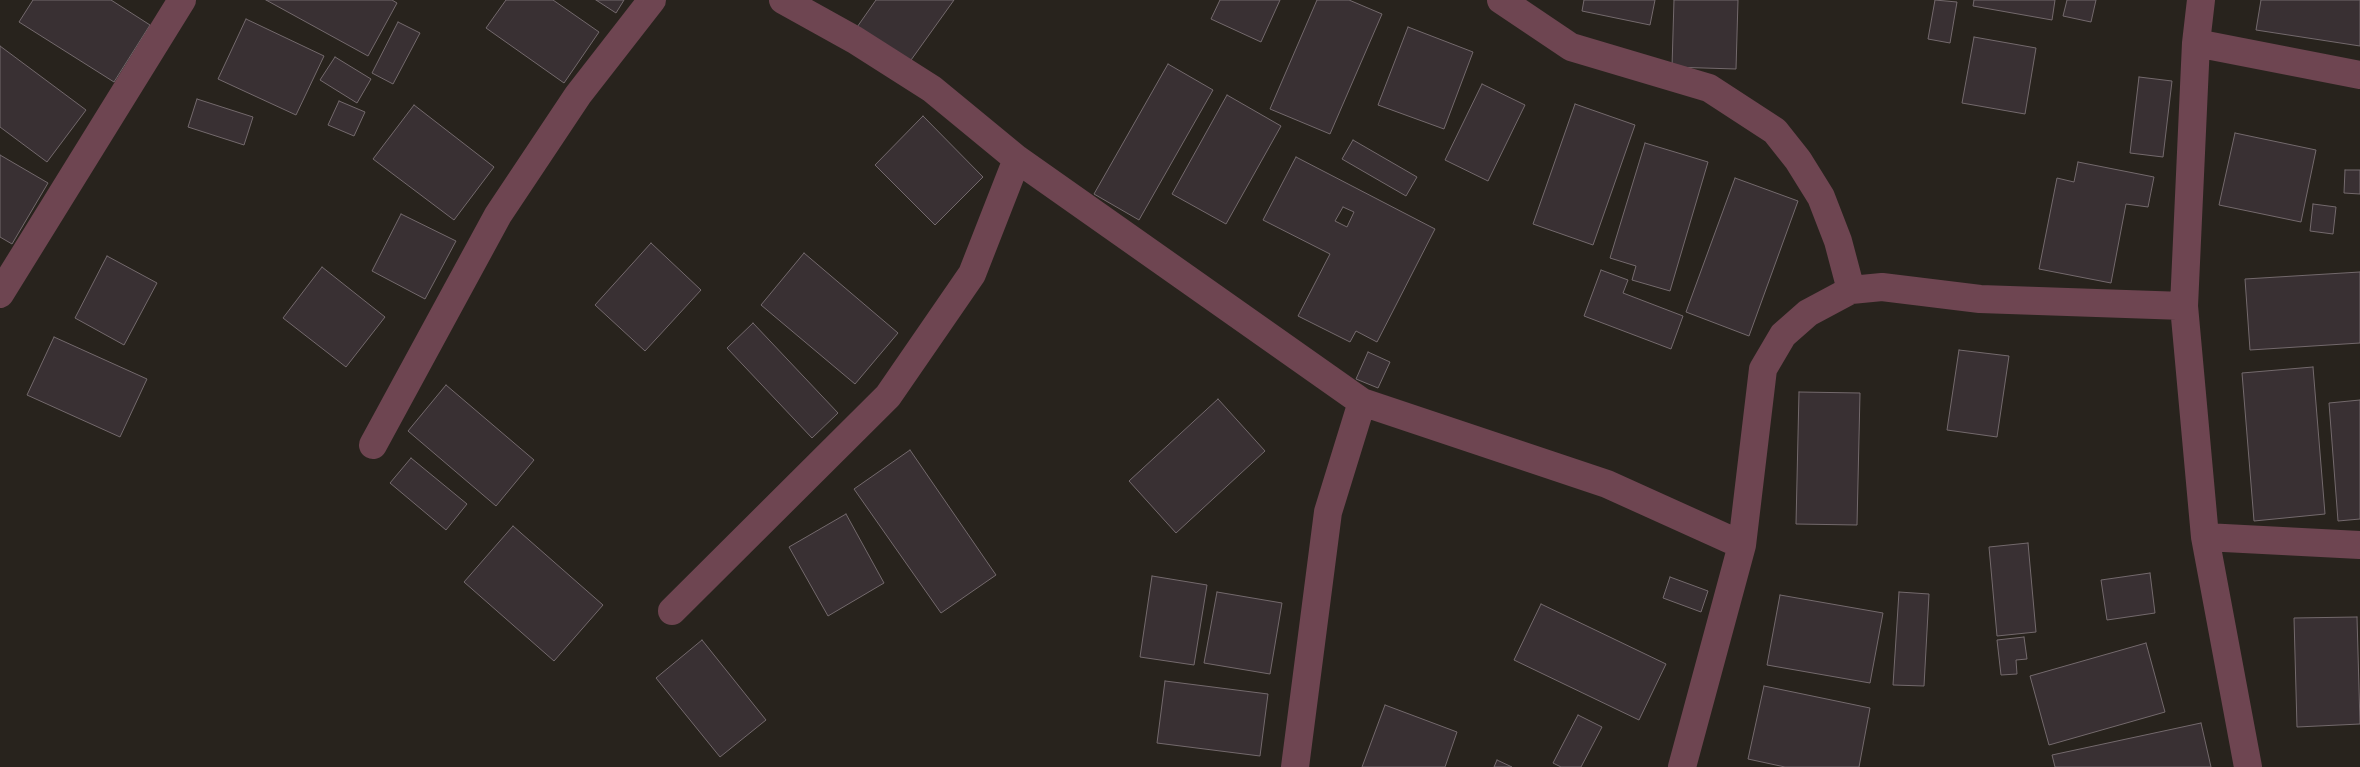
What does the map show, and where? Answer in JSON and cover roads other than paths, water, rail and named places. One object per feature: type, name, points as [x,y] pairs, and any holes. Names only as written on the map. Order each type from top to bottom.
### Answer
[{"type":"street","points":[[0,294],[182,0]]},
{"type":"street","points":[[373,445],[498,215],[578,95],[652,0]]},
{"type":"street","points":[[782,0],[855,40],[932,89],[1017,158],[1362,402],[1607,484],[1742,545]]},
{"type":"street","points":[[1501,0],[1571,47],[1709,88],[1775,131],[1798,160],[1821,197],[1838,241],[1851,290]]},
{"type":"street","points":[[2201,0],[2196,43],[2184,306],[2205,537],[2248,767]]},
{"type":"street","points":[[2196,43],[2360,75]]},
{"type":"street","points":[[672,611],[888,396],[972,274],[1017,158]]},
{"type":"street","points":[[1682,767],[1742,545],[1764,369],[1783,335],[1808,314],[1851,290],[1882,287],[1980,299],[2184,306]]},
{"type":"street","points":[[1295,767],[1328,512],[1362,402]]},
{"type":"street","points":[[2205,537],[2360,545]]}]
